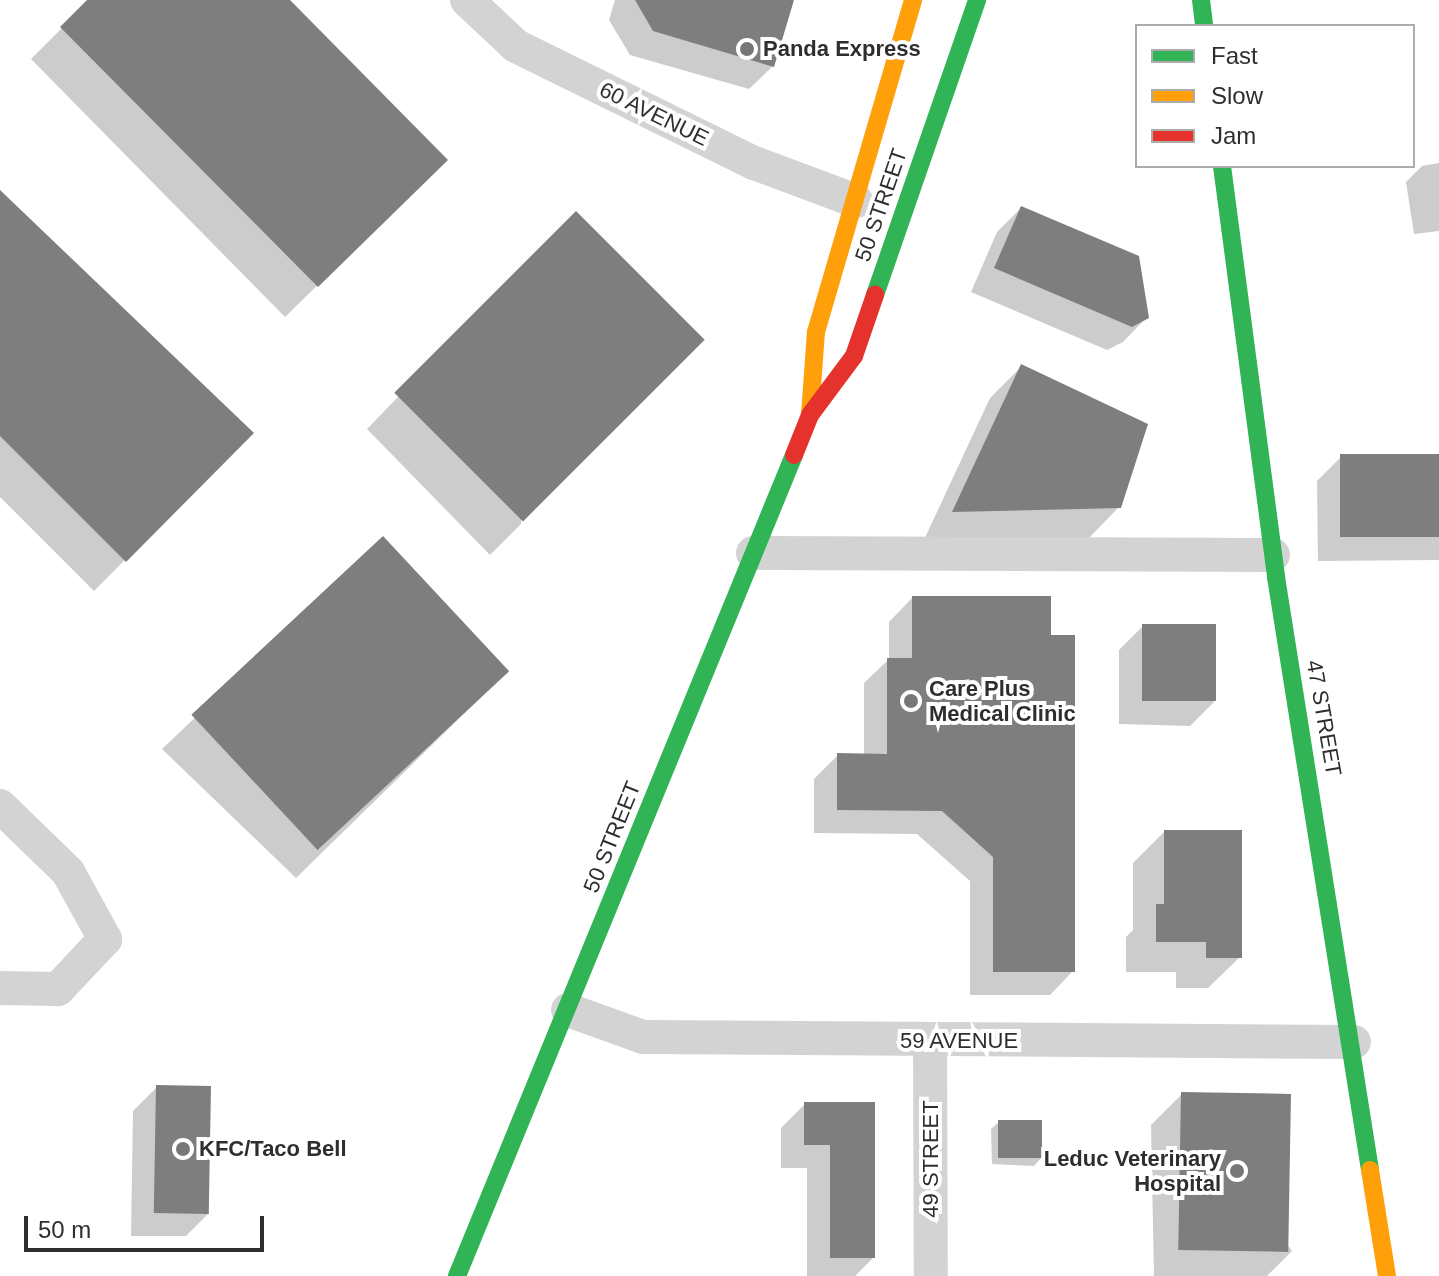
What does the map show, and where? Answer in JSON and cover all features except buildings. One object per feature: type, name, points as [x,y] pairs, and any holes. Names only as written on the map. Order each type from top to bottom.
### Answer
[{"type":"main road","name":"50 STREET","points":[[810,415],[816,332],[913,0]]},
{"type":"main road","name":"50 STREET","points":[[457,1276],[810,415],[854,356],[977,0]]},
{"type":"main road","points":[[1201,0],[1204,24]]},
{"type":"main road","name":"47 STREET","points":[[1222,168],[1273,555],[1354,1042],[1387,1276]]},
{"type":"street","name":"60 AVENUE","points":[[467,0],[516,46],[754,163],[856,201]]},
{"type":"street","points":[[753,553],[1273,555]]},
{"type":"street","points":[[0,806],[68,872],[105,939],[58,989],[0,988]]},
{"type":"street","name":"59 AVENUE","points":[[568,1010],[643,1037],[1354,1042]]},
{"type":"street","name":"49 STREET","points":[[930,1041],[931,1276]]},
{"type":"traffic: fast","points":[[875,295],[977,0]]},
{"type":"traffic: fast","points":[[1201,0],[1204,24]]},
{"type":"traffic: fast","points":[[1222,168],[1276,577],[1370,1170]]},
{"type":"traffic: fast","points":[[457,1276],[794,455]]},
{"type":"traffic: slow","points":[[810,415],[816,332],[913,0]]},
{"type":"traffic: slow","points":[[1370,1170],[1387,1276]]},
{"type":"traffic: jam","points":[[794,455],[810,415],[854,356],[875,295]]},
{"type":"place","name":"Panda Express","points":[[747,49]]},
{"type":"place","name":"Care Plus Medical Clinic","points":[[911,701]]},
{"type":"place","name":"KFC/Taco Bell","points":[[183,1149]]},
{"type":"place","name":"Leduc Veterinary Hospital","points":[[1237,1171]]}]
